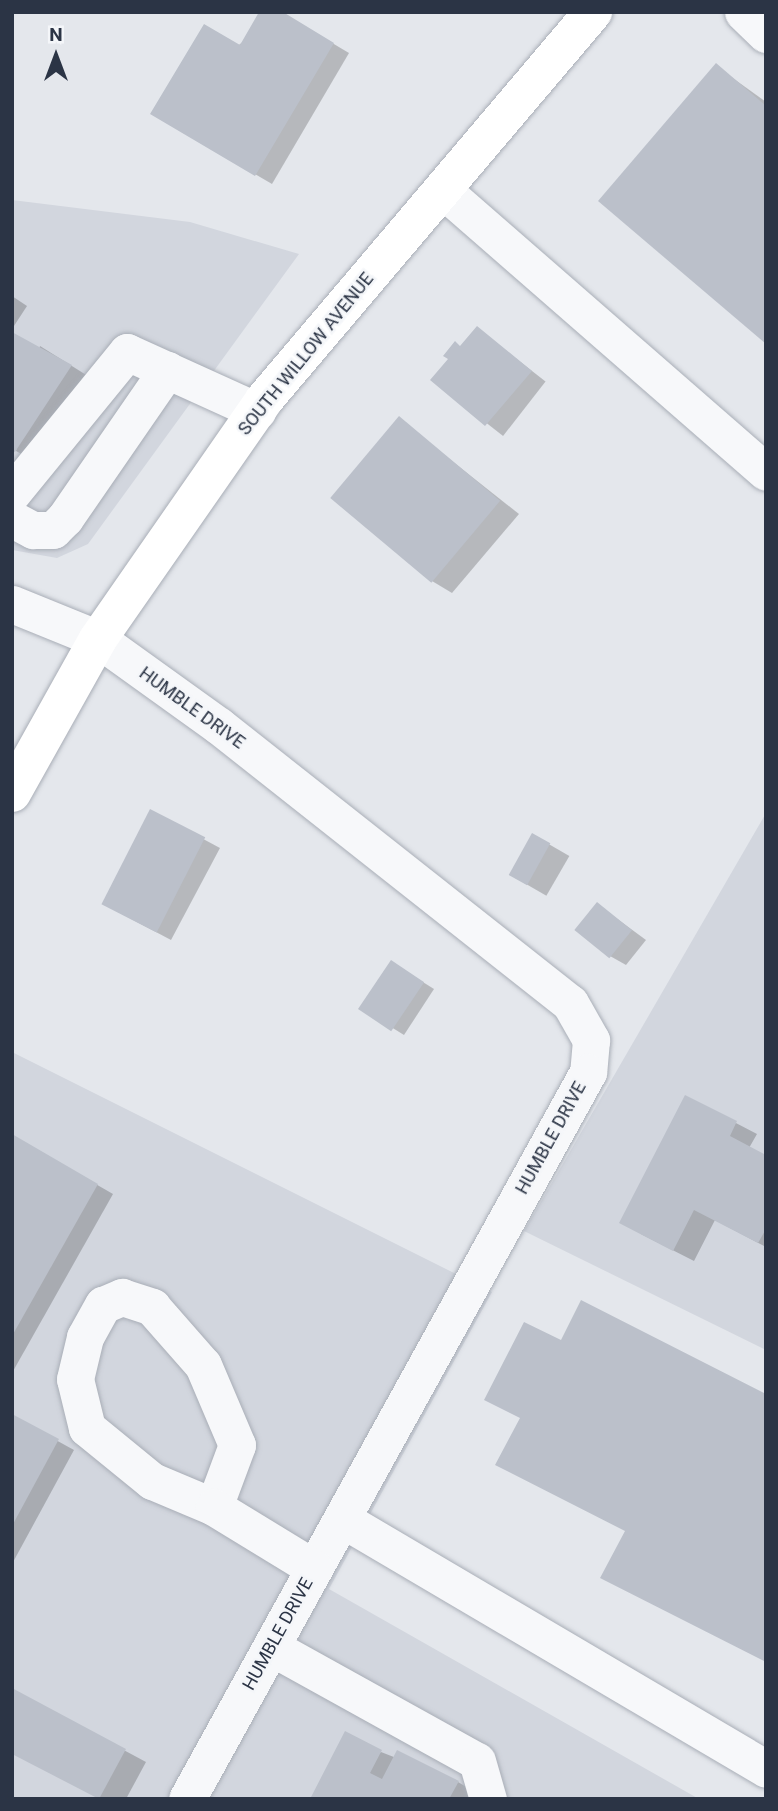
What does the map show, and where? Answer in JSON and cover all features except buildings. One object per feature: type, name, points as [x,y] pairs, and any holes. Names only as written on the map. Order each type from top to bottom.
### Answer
[{"type":"main road","name":"SOUTH WILLOW AVENUE","points":[[12,793],[98,639],[257,411],[593,12]]},
{"type":"street","points":[[743,12],[766,34]]},
{"type":"street","points":[[444,191],[500,236],[766,472]]},
{"type":"street","points":[[12,493],[127,352],[257,411]]},
{"type":"street","points":[[12,519],[33,530],[53,530],[65,518],[167,370]]},
{"type":"street","name":"HUMBLE DRIVE","points":[[12,604],[98,639],[219,726],[570,1003],[591,1041],[588,1072],[188,1798]]},
{"type":"street","points":[[214,1507],[237,1446],[203,1365],[152,1307],[122,1297],[103,1305],[85,1337],[75,1379],[87,1428],[152,1481],[214,1507],[314,1568]]},
{"type":"street","points":[[342,1519],[766,1769]]},
{"type":"street","points":[[271,1647],[477,1761],[488,1799]]},
{"type":"shaded area","points":[[12,200],[190,222],[299,254],[88,544],[57,558],[12,550]]},
{"type":"shaded area","points":[[766,813],[766,1350],[524,1231]]},
{"type":"shaded area","points":[[12,1052],[492,1292],[329,1589],[699,1799],[12,1799]]}]
